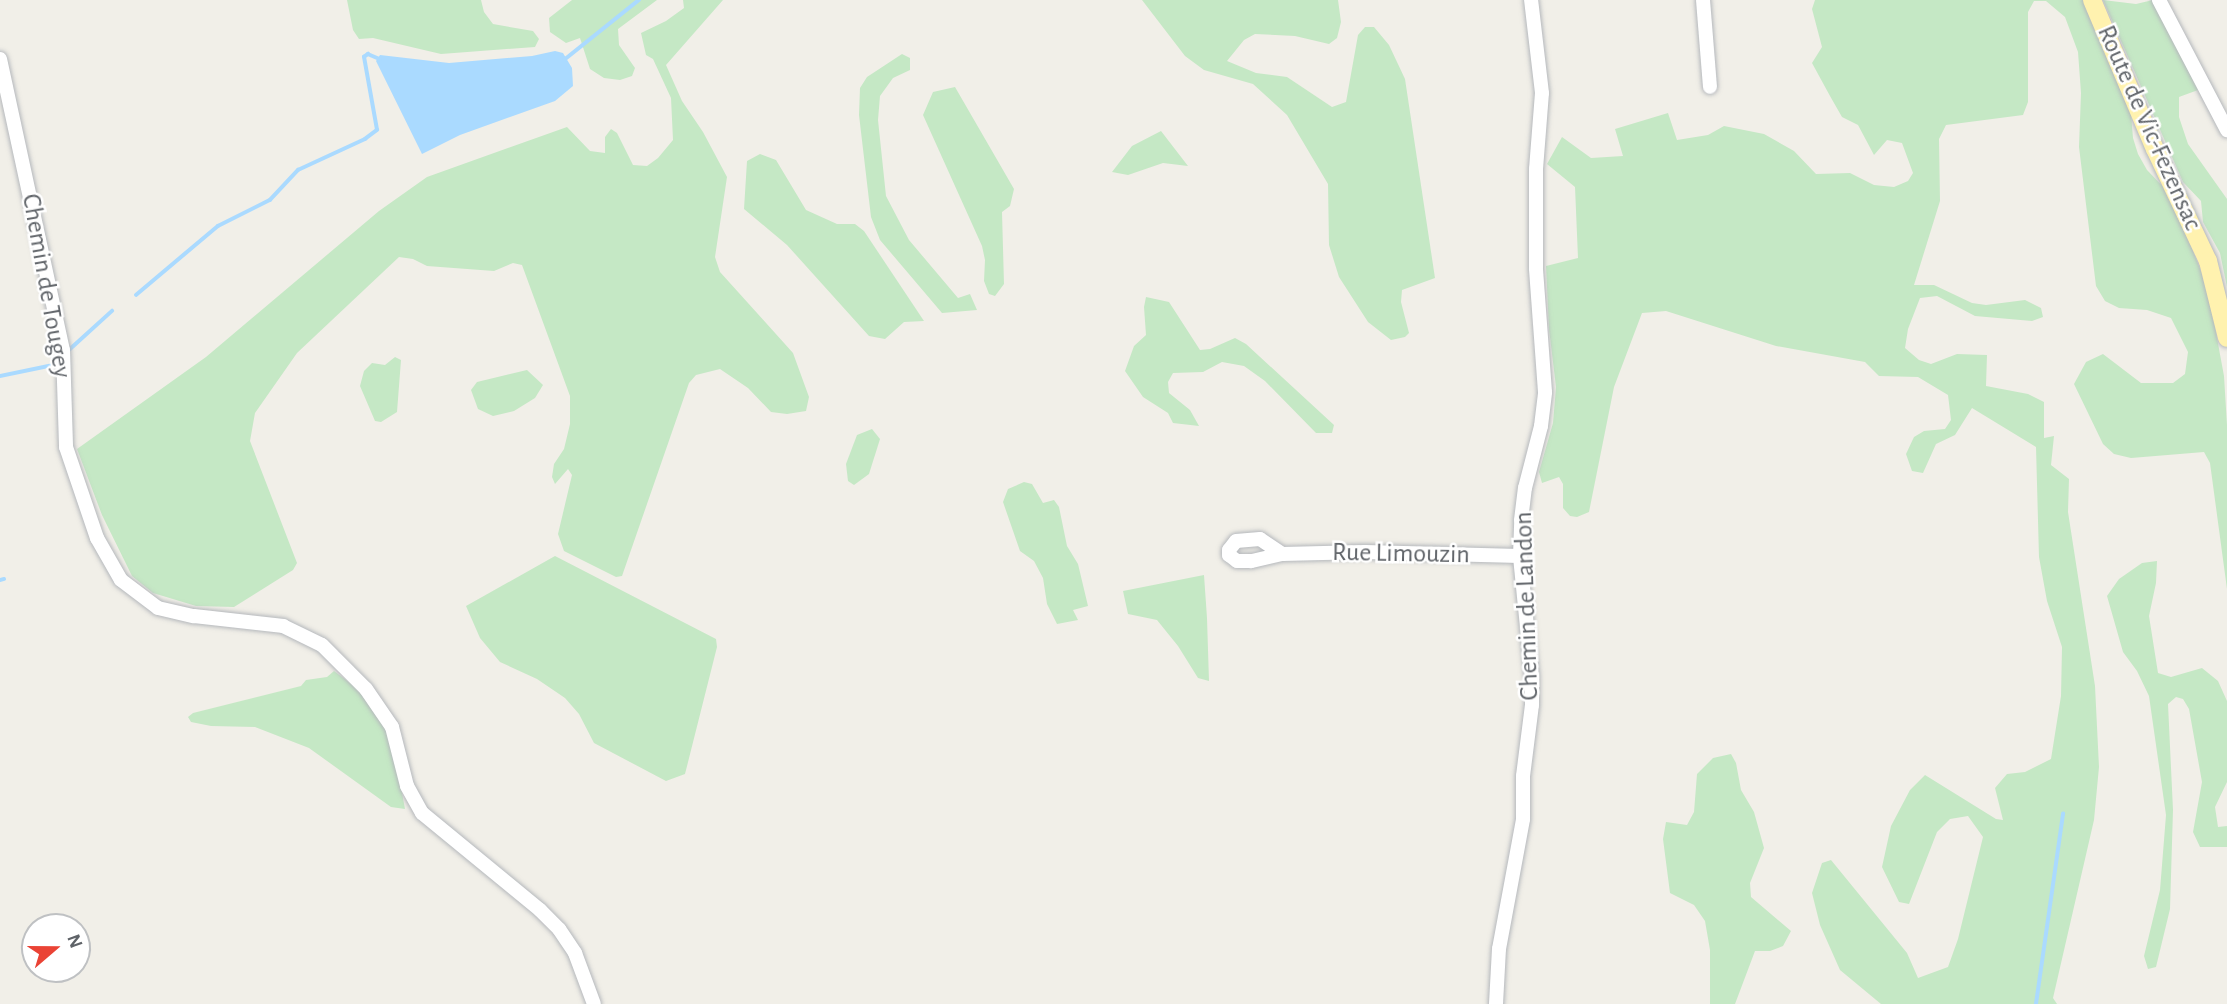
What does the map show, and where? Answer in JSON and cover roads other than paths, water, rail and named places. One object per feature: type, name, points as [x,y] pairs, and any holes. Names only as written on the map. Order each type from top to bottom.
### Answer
[{"type":"main road","name":"Route de Vic-Fezensac","points":[[2092,0],[2155,149],[2208,261],[2227,338]]},
{"type":"street","name":"Chemin de Landon","points":[[1496,1004],[1499,949],[1523,819],[1523,776],[1532,705],[1532,677],[1520,556],[1524,488],[1541,426],[1545,392],[1536,256],[1536,169],[1542,93],[1531,0]]},
{"type":"street","points":[[1703,0],[1710,87]]},
{"type":"street","points":[[2159,0],[2227,130]]},
{"type":"street","name":"Chemin de Tougey","points":[[0,59],[63,350],[66,447],[97,538],[121,580],[158,608],[194,616],[283,626],[322,645],[366,689],[392,727],[407,786],[422,813],[559,929],[575,953],[594,1004]]},
{"type":"street","name":"Rue Limouzin","points":[[1282,554],[1364,552],[1520,556]]},
{"type":"water","points":[[555,51],[563,53],[572,68],[573,86],[555,101],[460,135],[422,154],[376,61],[380,55],[449,63],[532,56]]},
{"type":"waterway","points":[[564,60],[639,0]]},
{"type":"waterway","points":[[136,295],[218,226],[270,200],[298,170],[365,139],[377,130],[364,57],[368,54],[380,59]]},
{"type":"waterway","points":[[69,350],[112,311]]},
{"type":"waterway","points":[[0,376],[58,364]]},
{"type":"waterway","points":[[0,580],[4,579]]},
{"type":"waterway","points":[[2036,1004],[2063,814]]}]
